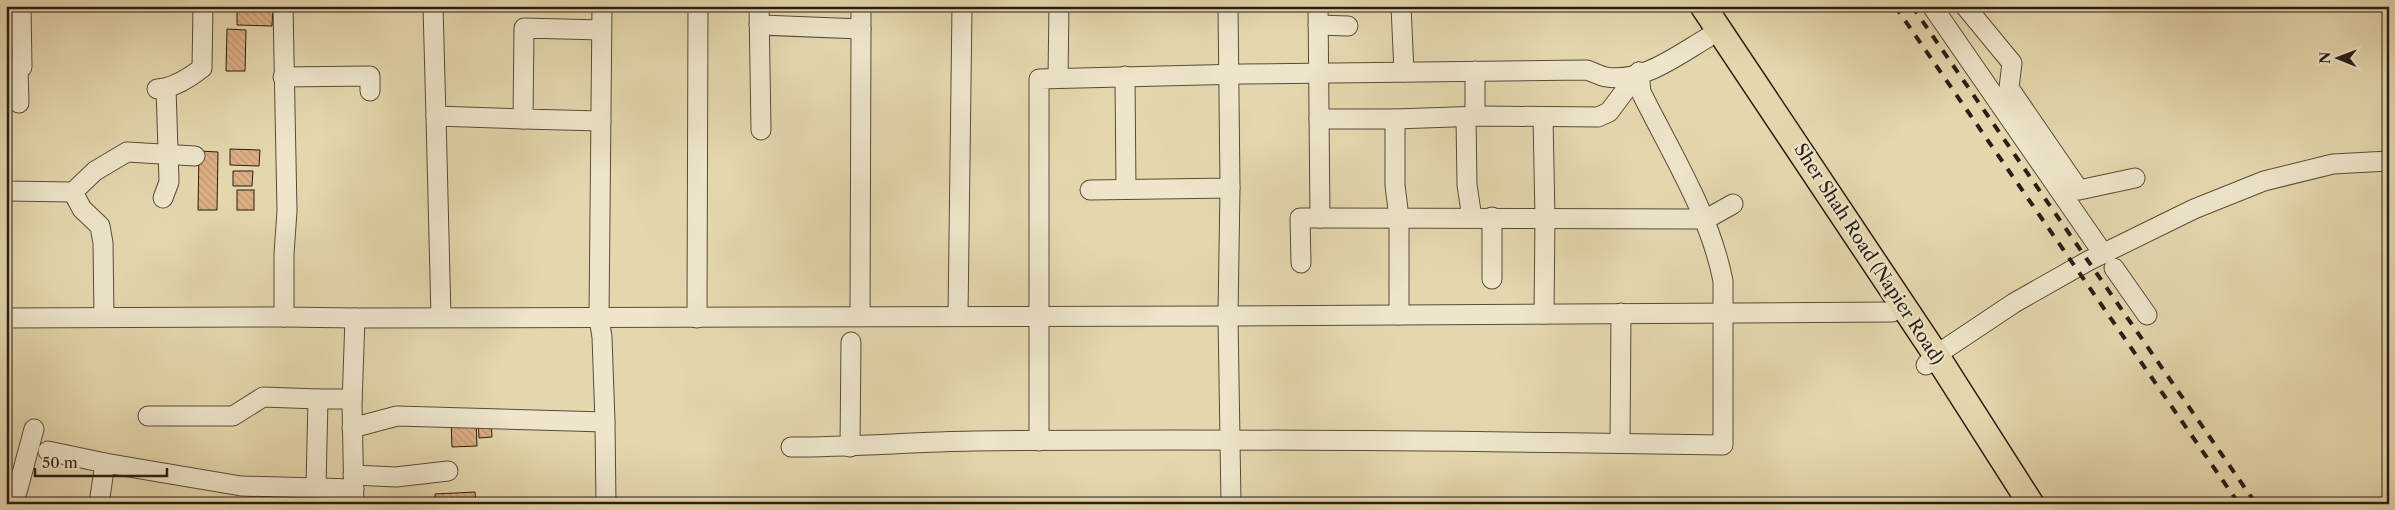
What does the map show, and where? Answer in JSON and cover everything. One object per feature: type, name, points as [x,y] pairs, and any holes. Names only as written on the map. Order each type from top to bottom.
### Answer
[{"type":"main road","name":"Sher Shah Road (Napier Road)","points":[[1686,6],[1707,38],[1730,58],[1931,360],[2031,504]]},
{"type":"main road","name":"Sher Shah Road (Napier Road)","points":[[1703,6],[1730,58],[1892,312],[1931,360],[2013,504]]},
{"type":"street","points":[[19,103],[12,67],[22,67],[21,6]]},
{"type":"street","points":[[163,198],[169,182],[162,88],[186,79],[202,68],[203,6]]},
{"type":"street","points":[[283,6],[287,211],[284,254],[284,317]]},
{"type":"street","points":[[434,6],[441,317]]},
{"type":"street","points":[[602,6],[599,318],[602,337],[606,504]]},
{"type":"street","points":[[697,318],[698,6]]},
{"type":"street","points":[[759,6],[761,130]]},
{"type":"street","points":[[860,316],[861,6]]},
{"type":"street","points":[[958,316],[962,6]]},
{"type":"street","points":[[1058,78],[1059,6]]},
{"type":"street","points":[[1228,6],[1230,188],[1228,316],[1231,504]]},
{"type":"street","points":[[1318,6],[1320,218]]},
{"type":"street","points":[[1401,6],[1404,72]]},
{"type":"street","points":[[1932,6],[2100,249]]},
{"type":"street","points":[[1965,6],[2012,63],[2009,88],[2079,190],[2135,178]]},
{"type":"street","points":[[759,25],[861,29]]},
{"type":"street","points":[[1318,25],[1348,26]]},
{"type":"street","points":[[522,119],[524,28],[602,30]]},
{"type":"street","points":[[1038,441],[1039,79],[1229,74],[1587,70],[1606,77],[1626,76],[1660,66],[1707,38]]},
{"type":"street","points":[[1472,218],[1467,185],[1475,71]]},
{"type":"street","points":[[1319,119],[1471,116],[1598,117],[1609,112],[1639,72]]},
{"type":"street","points":[[791,447],[850,447],[972,441],[1230,440],[1723,445],[1722,275],[1704,218],[1641,92],[1639,72]]},
{"type":"street","points":[[284,77],[370,76],[370,91]]},
{"type":"street","points":[[1125,76],[1126,189]]},
{"type":"street","points":[[436,116],[601,121]]},
{"type":"street","points":[[1543,117],[1544,314]]},
{"type":"street","points":[[1395,119],[1396,185],[1399,218],[1399,315]]},
{"type":"street","points":[[6,191],[74,192],[95,171],[126,152],[168,156],[195,156]]},
{"type":"street","points":[[1931,360],[2014,303],[2088,261],[2194,209],[2264,181],[2333,164],[2389,161]]},
{"type":"street","points":[[1090,190],[1230,188]]},
{"type":"street","points":[[74,192],[82,209],[100,226],[103,243],[104,316]]},
{"type":"street","points":[[1301,264],[1300,218],[1704,218],[1733,204]]},
{"type":"street","points":[[1492,218],[1492,279]]},
{"type":"street","points":[[2114,268],[2147,315]]},
{"type":"street","points":[[6,318],[104,316],[697,318],[1892,312]]},
{"type":"street","points":[[1620,443],[1621,313]]},
{"type":"street","points":[[354,489],[352,399],[356,318]]},
{"type":"street","points":[[850,342],[850,447]]},
{"type":"street","points":[[148,416],[233,416],[264,397],[352,399]]},
{"type":"street","points":[[316,487],[318,399]]},
{"type":"street","points":[[352,428],[397,416],[605,422]]},
{"type":"street","points":[[13,496],[34,429]]},
{"type":"street","points":[[48,451],[241,486],[354,489],[396,476],[448,471]]},
{"type":"street","points":[[98,504],[105,462]]},
{"type":"building","points":[[237,6],[273,6],[272,26],[237,25]]},
{"type":"building","points":[[227,29],[246,30],[245,71],[226,71]]},
{"type":"building","points":[[230,149],[260,150],[259,166],[230,165]]},
{"type":"building","points":[[199,151],[218,152],[217,210],[198,210]]},
{"type":"building","points":[[233,171],[253,171],[252,186],[233,186]]},
{"type":"building","points":[[237,190],[254,190],[254,210],[237,210]]},
{"type":"building","points":[[476,419],[477,446],[452,447],[451,420]]},
{"type":"building","points":[[491,419],[492,437],[479,438],[478,420]]},
{"type":"building","points":[[475,492],[476,503],[435,504],[435,494]]},
{"type":"railway","points":[[1895,6],[2239,504]]},
{"type":"railway","points":[[1912,6],[2256,504]]}]
